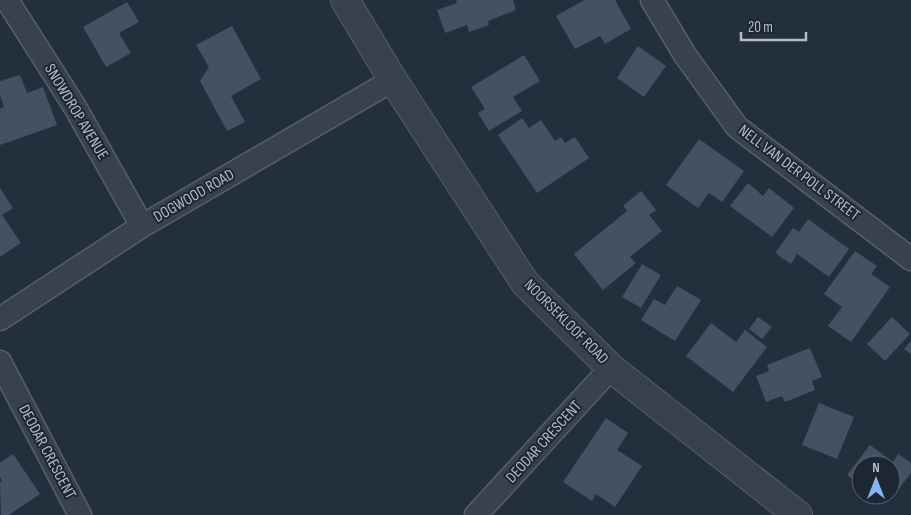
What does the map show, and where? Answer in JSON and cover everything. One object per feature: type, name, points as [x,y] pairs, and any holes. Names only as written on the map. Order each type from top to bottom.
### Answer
[{"type":"street","name":"NOORSEKLOOF ROAD","points":[[345,0],[392,80],[525,283],[611,368],[798,515]]},
{"type":"street","name":"NELL VAN DER POLL STREET","points":[[652,0],[685,55],[737,127],[911,259]]},
{"type":"street","name":"SNOWDROP AVENUE","points":[[8,13],[75,107],[142,226]]},
{"type":"street","name":"DOGWOOD ROAD","points":[[0,319],[142,226],[392,80]]},
{"type":"street","name":"DEODAR CRESCENT","points":[[0,362],[80,515]]},
{"type":"street","name":"DEODAR CRESCENT","points":[[476,515],[611,368]]},
{"type":"building","points":[[456,0],[513,0],[516,10],[488,21],[489,25],[469,32],[467,25],[445,33],[437,10],[457,3]]},
{"type":"building","points":[[584,0],[615,0],[631,29],[605,44],[600,36],[575,49],[556,16]]},
{"type":"building","points":[[127,2],[139,22],[119,33],[131,53],[106,67],[83,27]]},
{"type":"building","points":[[232,26],[261,79],[231,96],[245,122],[227,131],[200,81],[209,67],[196,45]]},
{"type":"building","points":[[638,46],[666,66],[644,97],[617,78]]},
{"type":"building","points":[[524,55],[540,81],[513,97],[522,111],[489,131],[478,113],[485,109],[471,87]]},
{"type":"building","points":[[20,75],[27,93],[43,87],[57,125],[0,145],[0,109],[4,107],[0,95],[0,81]]},
{"type":"building","points":[[522,118],[529,128],[541,120],[555,141],[561,137],[565,143],[575,137],[589,158],[537,193],[498,135]]},
{"type":"building","points":[[699,139],[744,171],[722,202],[709,193],[698,208],[666,185]]},
{"type":"building","points":[[748,183],[763,196],[769,188],[794,208],[772,237],[730,206]]},
{"type":"building","points":[[0,188],[13,208],[2,215],[21,243],[0,257]]},
{"type":"building","points":[[641,191],[656,210],[649,215],[662,231],[630,257],[636,263],[603,290],[574,254],[627,211],[623,206]]},
{"type":"building","points":[[808,219],[849,249],[829,277],[797,254],[791,264],[775,253],[793,228],[799,232]]},
{"type":"building","points":[[855,251],[877,266],[871,274],[890,287],[851,342],[828,326],[842,307],[824,294]]},
{"type":"building","points":[[642,264],[661,275],[641,308],[622,297]]},
{"type":"building","points":[[677,286],[701,300],[675,341],[641,320],[654,299],[665,305]]},
{"type":"building","points":[[758,317],[772,327],[762,339],[749,329]]},
{"type":"building","points":[[892,317],[910,334],[885,361],[867,344]]},
{"type":"building","points":[[711,323],[736,342],[745,330],[767,347],[733,392],[686,356]]},
{"type":"building","points":[[911,341],[911,354],[904,349]]},
{"type":"building","points":[[810,348],[822,377],[812,381],[815,390],[785,402],[782,396],[766,402],[756,376],[769,371],[767,365]]},
{"type":"building","points":[[819,403],[854,417],[837,459],[802,445]]},
{"type":"building","points":[[606,418],[628,433],[617,450],[642,466],[615,507],[596,494],[592,501],[563,482]]},
{"type":"building","points":[[870,445],[884,455],[862,455]]},
{"type":"building","points":[[13,454],[40,494],[9,515],[1,515],[0,482],[2,481],[0,477],[0,463]]},
{"type":"building","points":[[901,456],[911,463],[911,473],[901,486]]},
{"type":"building","points":[[851,470],[851,478],[847,475]]}]
